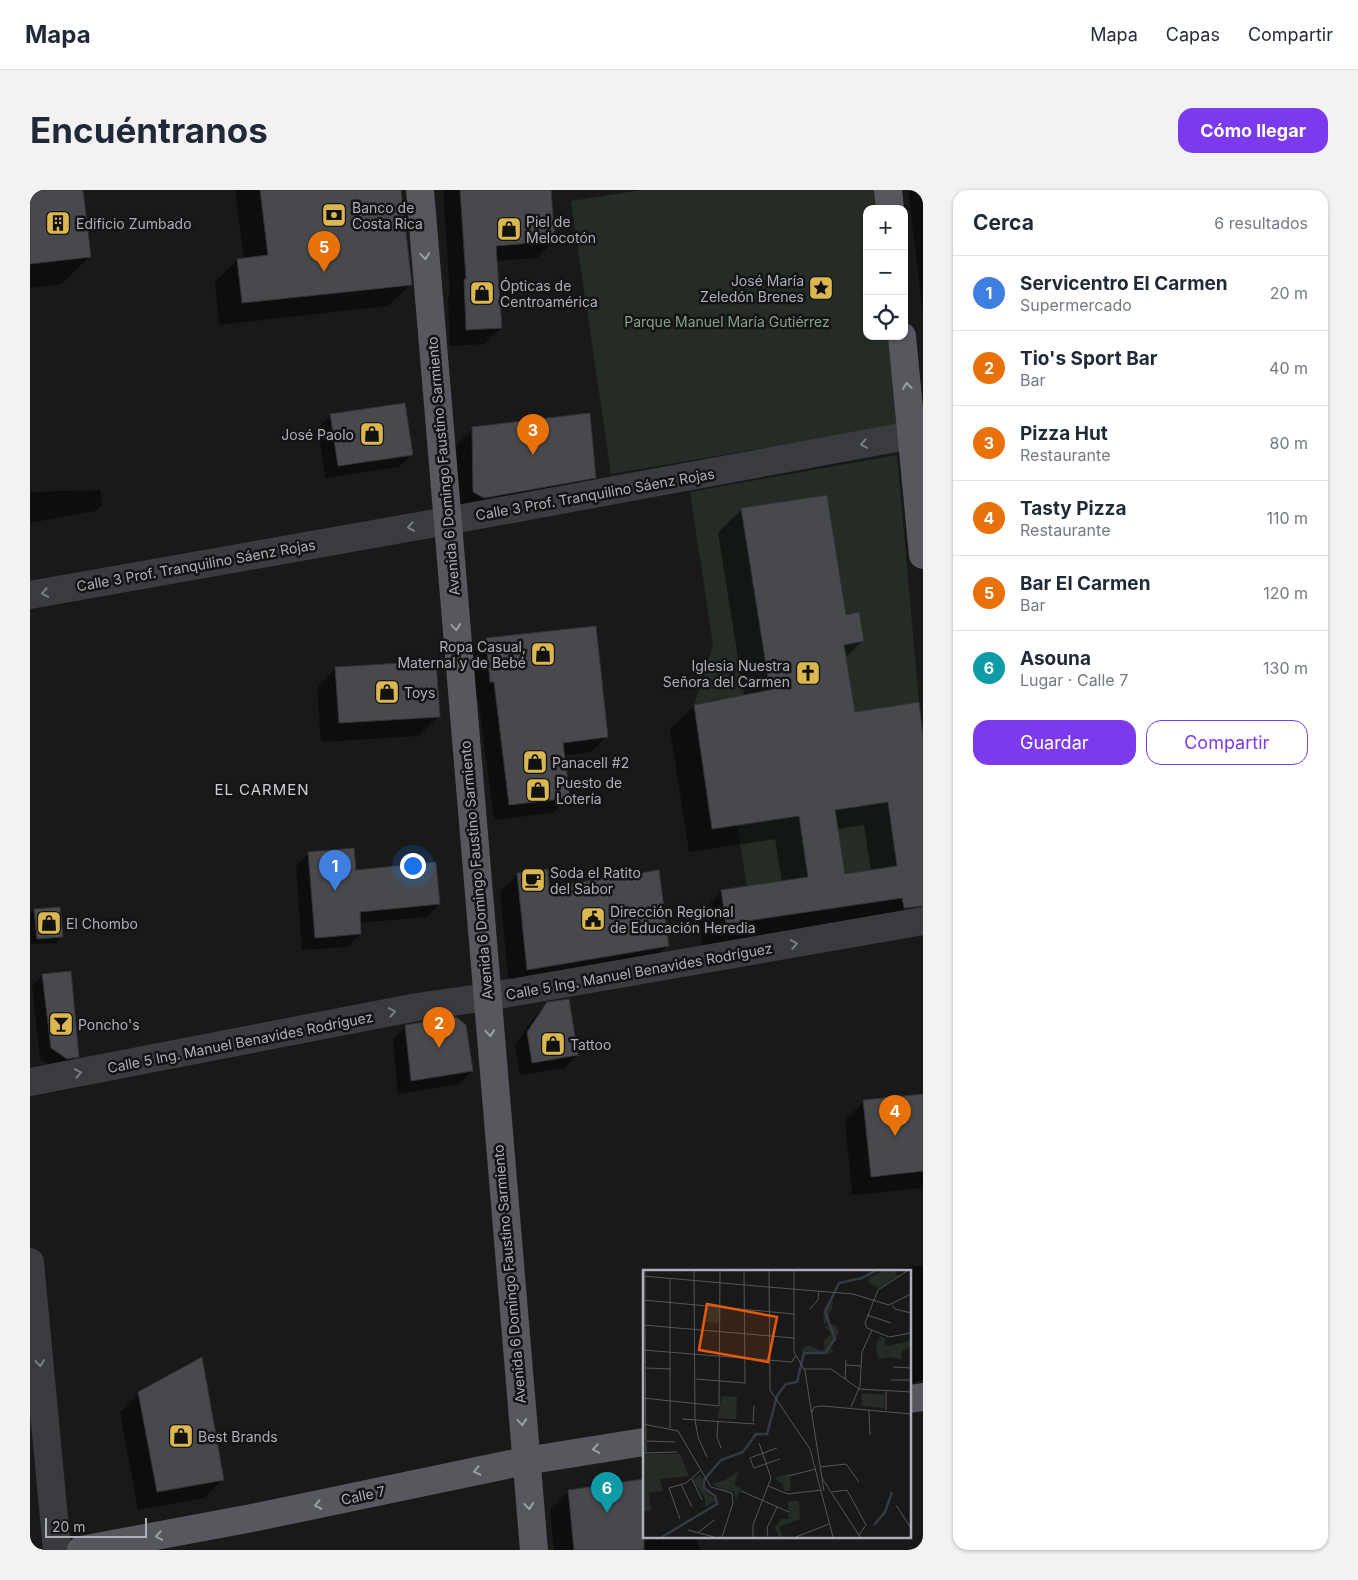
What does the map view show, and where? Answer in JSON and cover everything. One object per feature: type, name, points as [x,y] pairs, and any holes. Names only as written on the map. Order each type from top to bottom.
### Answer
[{"type":"main road","name":"Avenida 6 Domingo Faustino Sarmiento","points":[[420,190],[525,1461],[534,1550]]},
{"type":"main road","points":[[888,190],[890,205]]},
{"type":"main road","points":[[903,340],[917,434],[923,555]]},
{"type":"main road","name":"Calle 7","points":[[81,1550],[257,1517],[525,1461],[643,1442]]},
{"type":"main road","points":[[183,1550],[257,1517]]},
{"type":"street","name":"Calle 3 Prof. Tranquilino Sáenz Rojas","points":[[30,595],[447,521],[917,434]]},
{"type":"street","name":"Calle 5 Ing. Manuel Benavides Rodríguez","points":[[30,1082],[417,1008],[487,998],[923,921]]},
{"type":"street","points":[[30,1262],[57,1550]]},
{"type":"green space","name":"Parque Manuel María Gutiérrez","points":[[642,190],[877,190],[879,205],[863,205],[863,340],[894,340],[903,424],[611,474],[571,201]]},
{"type":"green space","points":[[897,455],[919,702],[855,712],[844,645],[864,641],[859,613],[846,615],[741,508],[776,726],[725,734],[720,699],[694,705],[713,645],[690,492]]},
{"type":"green space","points":[[888,802],[897,866],[845,874],[838,830],[802,836],[808,877],[747,886],[737,825]]},
{"type":"building","name":"Edificio Zumbado","points":[[30,190],[83,190],[91,257],[30,264]]},
{"type":"building","points":[[260,190],[401,190],[412,285],[242,303],[237,259],[268,255]]},
{"type":"building","points":[[460,190],[551,190],[555,241],[496,246],[502,328],[466,330],[464,279],[466,279]]},
{"type":"building","name":"José Paolo","points":[[405,403],[413,455],[338,466],[330,414]]},
{"type":"building","points":[[590,413],[596,478],[484,498],[473,492],[472,427]]},
{"type":"building","points":[[827,495],[846,615],[859,612],[864,641],[844,645],[855,712],[919,702],[923,736],[923,906],[904,908],[902,898],[726,924],[721,890],[808,877],[799,816],[712,829],[694,705],[770,690],[741,508]],"holes":[[[888,802],[897,866],[845,874],[835,810]]]},
{"type":"building","points":[[596,626],[608,737],[563,743],[570,798],[509,805],[494,682],[490,682],[486,638]]},
{"type":"building","name":"Toys","points":[[436,661],[440,717],[339,723],[335,667]]},
{"type":"building","points":[[354,848],[356,870],[436,862],[440,904],[360,912],[361,934],[315,938],[308,852]]},
{"type":"building","name":"Dirección Regional de Educación Heredia","points":[[548,869],[549,887],[659,870],[669,946],[527,970],[517,873]]},
{"type":"building","name":"El Chombo","points":[[60,907],[63,937],[37,939],[34,909]]},
{"type":"building","name":"Poncho's","points":[[71,971],[79,1057],[67,1059],[51,1048],[42,974]]},
{"type":"building","name":"Tattoo","points":[[569,999],[578,1055],[532,1063],[527,1032],[547,1002]]},
{"type":"building","points":[[456,1017],[466,1025],[473,1071],[411,1081],[405,1025]]},
{"type":"building","points":[[923,1094],[923,1171],[871,1177],[863,1100]]},
{"type":"building","name":"Best Brands","points":[[202,1357],[224,1480],[157,1492],[138,1392]]},
{"type":"building","points":[[643,1479],[644,1550],[574,1550],[568,1490]]},
{"type":"place","name":"Banco de Costa Rica","points":[[334,215]]},
{"type":"place","name":"Edificio Zumbado","points":[[58,223]]},
{"type":"place","name":"Piel de Melocotón","points":[[509,229]]},
{"type":"place","name":"Bar El Carmen","points":[[324,272]]},
{"type":"place","name":"José María Zeledón Brenes","points":[[821,288]]},
{"type":"place","name":"Ópticas de Centroamérica","points":[[482,293]]},
{"type":"place","name":"José Paolo","points":[[372,434]]},
{"type":"place","name":"Pizza Hut","points":[[533,455]]},
{"type":"place","name":"Ropa Casual, Maternal y de Bebé","points":[[543,654]]},
{"type":"place","name":"Iglesia Nuestra Señora del Carmen","points":[[808,673]]},
{"type":"place","name":"Toys","points":[[387,692]]},
{"type":"place","name":"Panacell #2","points":[[535,762]]},
{"type":"place","name":"Puesto de Lotería","points":[[538,790]]},
{"type":"place","name":"Soda el Ratito del Sabor","points":[[533,880]]},
{"type":"place","name":"Servicentro El Carmen","points":[[335,891]]},
{"type":"place","name":"Dirección Regional de Educación Heredia","points":[[593,919]]},
{"type":"place","name":"El Chombo","points":[[49,923]]},
{"type":"place","name":"Poncho's","points":[[61,1024]]},
{"type":"place","name":"Tattoo","points":[[553,1044]]},
{"type":"place","name":"Tio's Sport Bar","points":[[439,1048]]},
{"type":"place","name":"Tasty Pizza","points":[[895,1136]]},
{"type":"place","name":"Best Brands","points":[[181,1436]]},
{"type":"place","name":"Asouna","points":[[607,1513]]},
{"type":"district","name":"EL CARMEN","points":[[262,789]]}]
